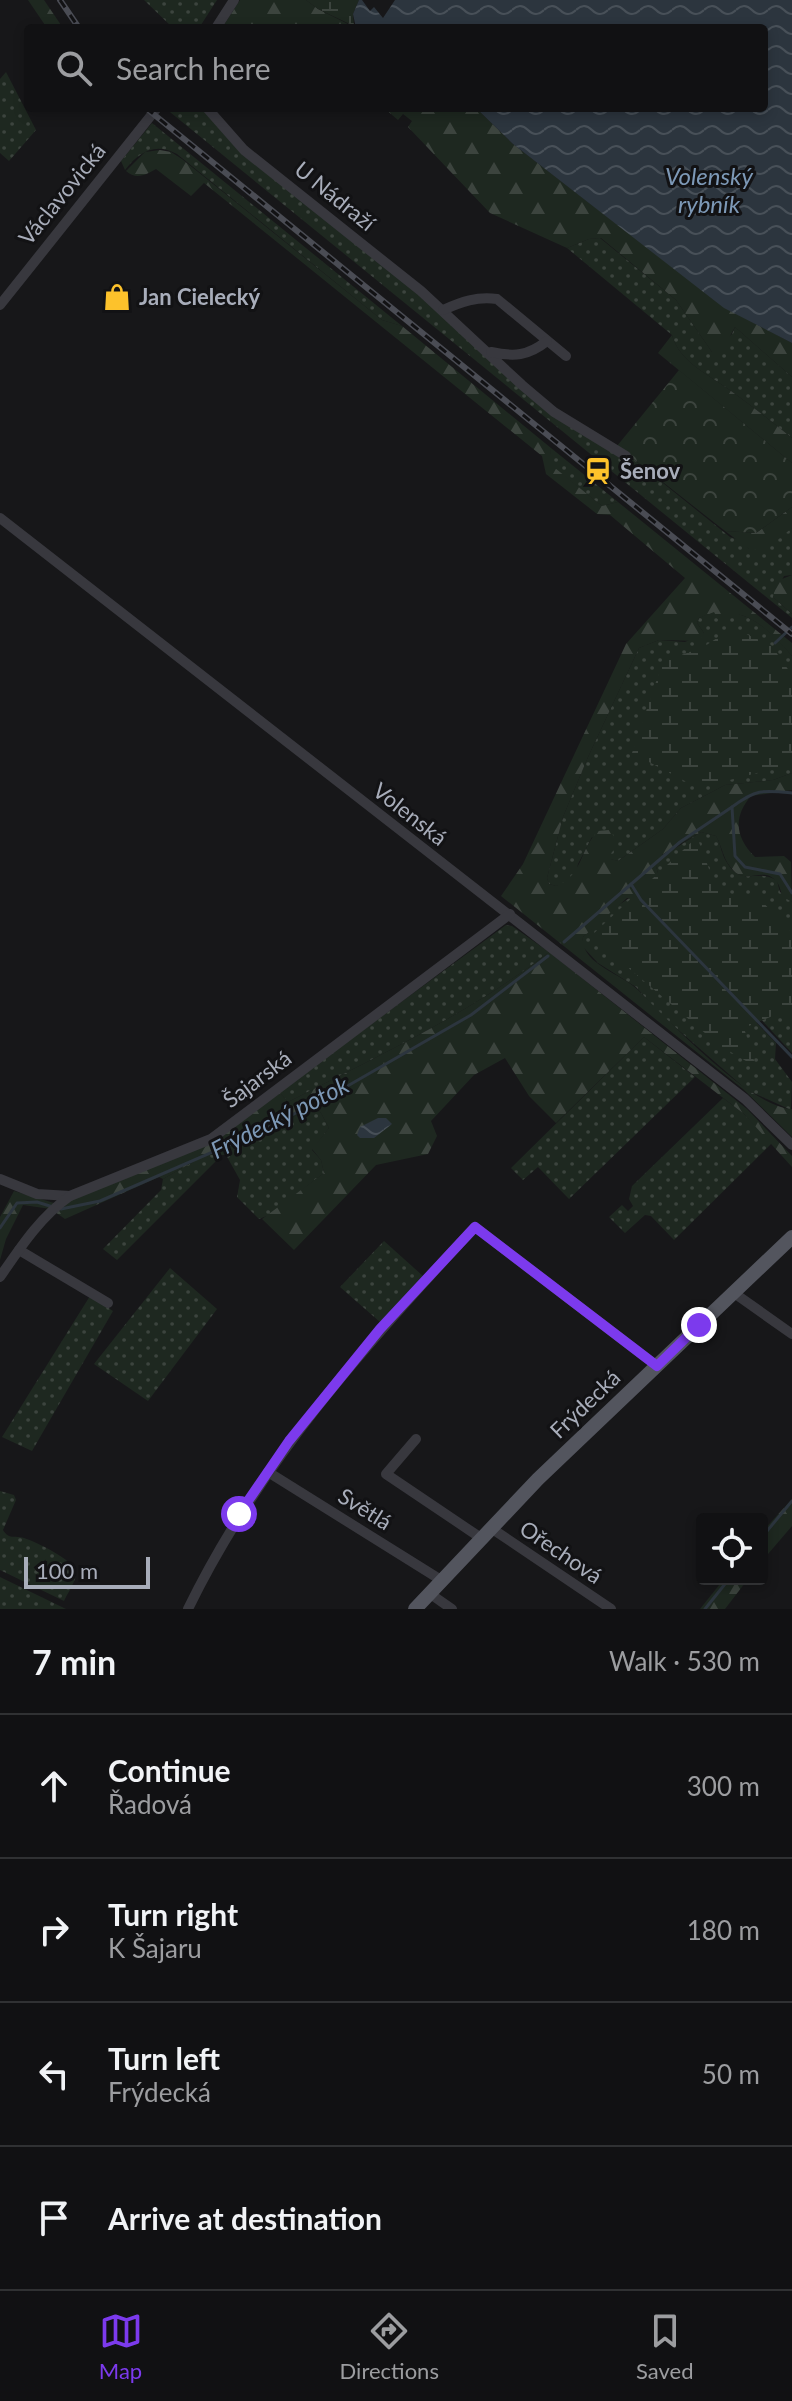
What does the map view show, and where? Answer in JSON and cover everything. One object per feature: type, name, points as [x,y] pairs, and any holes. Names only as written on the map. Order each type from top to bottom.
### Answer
[{"type":"main road","name":"Frýdecká","points":[[415,1609],[486,1533],[792,1237]]},
{"type":"street","points":[[219,24],[234,0]]},
{"type":"street","name":"Václavovická","points":[[0,305],[154,112]]},
{"type":"street","name":"U Nádraží","points":[[211,112],[244,150],[443,310],[554,412],[626,456]]},
{"type":"street","points":[[443,310],[464,301],[485,297],[497,299],[566,356]]},
{"type":"street","points":[[489,352],[529,354],[547,341]]},
{"type":"street","name":"Volenská","points":[[0,518],[745,1099],[792,1145]]},
{"type":"street","name":"Šajarská","points":[[0,1277],[55,1207],[70,1196],[211,1139],[510,914]]},
{"type":"street","points":[[0,1179],[37,1194],[70,1196]]},
{"type":"street","points":[[188,1609],[239,1514],[289,1441],[380,1329],[475,1227],[657,1366]]},
{"type":"street","points":[[19,1250],[108,1303]]},
{"type":"street","points":[[734,1293],[792,1334]]},
{"type":"street","name":"Ořechová","points":[[416,1439],[386,1474],[611,1609]]},
{"type":"street","name":"Světlá","points":[[268,1472],[441,1580]]},
{"type":"street","points":[[429,1593],[452,1609]]},
{"type":"green space","points":[[28,0],[44,0],[60,24],[44,24]]},
{"type":"green space","points":[[144,0],[217,0],[202,24],[169,24]]},
{"type":"green space","points":[[240,0],[306,0],[348,24],[225,24]]},
{"type":"green space","points":[[306,0],[359,0],[353,14],[354,24],[318,9]]},
{"type":"green space","points":[[6,72],[36,130],[9,161],[0,153],[0,79]]},
{"type":"green space","points":[[170,112],[207,112],[237,148],[414,288],[540,403],[617,446],[730,537],[740,540],[749,549],[792,528],[792,575],[784,576],[773,597],[792,614],[792,618]]},
{"type":"green space","points":[[389,112],[480,112],[513,144],[724,307],[792,343],[792,377],[735,327],[724,347],[717,353],[712,352],[676,300],[601,238],[589,239],[567,248],[490,213],[408,127],[412,121],[403,114],[398,120]]},
{"type":"green space","points":[[152,123],[402,326],[382,320],[177,154],[162,149],[148,151],[125,170],[121,161]]},
{"type":"green space","points":[[160,150],[182,159],[382,320],[402,326],[551,448],[550,464],[602,506],[618,502],[792,643],[792,656],[766,629],[750,619],[734,614],[720,623],[714,612],[699,618],[697,623],[704,633],[700,641],[659,640],[639,648],[563,817],[547,878],[549,884],[556,886],[565,882],[598,831],[609,830],[614,836],[613,851],[609,856],[618,861],[663,829],[681,808],[725,785],[773,780],[792,773],[792,790],[751,796],[741,812],[739,827],[743,842],[755,857],[784,856],[791,862],[792,902],[783,897],[778,884],[770,876],[739,875],[725,859],[716,836],[701,832],[663,854],[656,866],[659,877],[637,899],[627,898],[583,937],[588,954],[595,961],[631,984],[733,1079],[775,1105],[792,1109],[792,1137],[743,1089],[501,896],[523,864],[626,644],[685,578],[610,515],[597,514],[546,474],[542,456],[204,183],[191,196],[156,169],[137,176],[126,171],[145,152]]},
{"type":"green space","points":[[600,238],[676,300],[712,352],[732,334],[735,327],[792,377],[792,438],[688,361],[672,335],[567,248]]},
{"type":"green space","points":[[672,335],[688,361],[792,438],[792,463],[658,353]]},
{"type":"green space","points":[[679,370],[792,463],[792,507],[756,533],[725,531],[617,446]]},
{"type":"green space","points":[[551,448],[618,502],[602,506],[549,464]]},
{"type":"green space","points":[[792,507],[792,528],[764,551],[749,549],[725,531],[756,533]]},
{"type":"green space","points":[[792,575],[792,614],[773,597],[777,581]]},
{"type":"green space","points":[[714,611],[738,614],[755,621],[792,656],[792,773],[773,780],[725,785],[681,808],[663,829],[618,861],[610,859],[592,837],[576,873],[566,883],[556,886],[549,884],[547,878],[563,817],[639,648],[659,640],[685,642],[704,633],[697,623],[699,618]]},
{"type":"green space","points":[[732,628],[771,645],[792,675],[792,764],[698,788],[632,753],[663,661],[702,648]]},
{"type":"green space","points":[[701,832],[716,836],[726,861],[738,874],[770,877],[777,881],[780,892],[792,902],[792,1053],[698,951],[659,877],[658,859]]},
{"type":"green space","points":[[697,837],[712,877],[735,897],[757,896],[792,933],[792,1022],[782,1012],[744,1028],[756,1067],[719,1045],[591,936]]},
{"type":"green space","points":[[631,897],[637,899],[776,1043],[775,1059],[792,1082],[791,1110],[747,1090],[659,1013],[636,987],[598,963],[583,947],[583,937],[611,910]]},
{"type":"green space","points":[[506,925],[549,952],[455,1015],[389,1051],[288,1102],[279,1092]]},
{"type":"green space","points":[[549,952],[747,1109],[792,1156],[792,1167],[744,1114],[644,1037],[556,1123],[529,1096],[505,1058],[474,1075],[431,1121],[437,1136],[428,1154],[376,1165],[294,1250],[262,1219],[324,1173],[321,1160],[312,1149],[329,1128],[321,1113],[313,1107],[283,1122],[257,1130],[226,1155],[205,1155],[163,1179],[159,1177],[65,1219],[55,1212],[72,1199],[213,1140],[279,1092],[288,1102],[389,1051],[455,1015]]},
{"type":"green space","points":[[644,1037],[695,1077],[569,1199],[538,1167],[523,1180],[511,1168]]},
{"type":"green space","points":[[723,1098],[744,1114],[772,1143],[674,1240],[651,1216],[645,1215],[625,1233],[609,1217],[622,1205],[628,1211],[633,1206],[629,1199],[632,1186]]},
{"type":"green space","points":[[313,1107],[321,1113],[329,1128],[312,1150],[321,1160],[324,1173],[269,1215],[259,1219],[237,1197],[240,1180],[226,1155],[257,1130],[283,1122]]},
{"type":"green space","points":[[205,1155],[219,1155],[219,1158],[117,1260],[103,1249],[161,1190],[163,1179]]},
{"type":"green space","points":[[14,1191],[54,1203],[51,1209],[23,1205],[6,1239],[0,1260],[0,1217]]},
{"type":"green space","points":[[384,1241],[423,1276],[380,1322],[340,1287]]},
{"type":"green space","points":[[170,1268],[217,1309],[148,1401],[94,1364]]},
{"type":"green space","points":[[90,1296],[113,1311],[32,1451],[2,1437]]},
{"type":"green space","points":[[0,1491],[14,1495],[16,1500],[3,1530],[5,1533],[45,1547],[74,1567],[75,1579],[64,1601],[0,1570]]},
{"type":"green space","points":[[792,1499],[792,1526],[768,1554],[768,1525]]},
{"type":"green space","points":[[0,1577],[66,1609],[0,1609]]},
{"type":"green space","points":[[719,1585],[743,1585],[725,1609],[700,1609]]},
{"type":"water","name":"Volenský rybník","points":[[359,0],[370,11],[374,7],[383,18],[395,0],[792,0],[792,343],[724,308],[513,144],[480,112],[768,112],[768,24],[355,24],[353,14]]},
{"type":"water","points":[[378,1118],[386,1118],[392,1124],[374,1138],[360,1138],[357,1135],[360,1127]]},
{"type":"waterway","points":[[775,643],[792,627]]},
{"type":"waterway","points":[[792,793],[760,792],[732,807],[735,856],[745,867],[780,874],[792,893]]},
{"type":"waterway","name":"Frýdecký potok","points":[[564,942],[680,842],[732,807]]},
{"type":"waterway","points":[[631,884],[641,900],[792,1057]]},
{"type":"waterway","name":"Frýdecký potok","points":[[61,1209],[100,1201],[261,1131],[344,1088],[471,1015],[548,956]]},
{"type":"waterway","name":"Frýdecký potok","points":[[0,1228],[17,1203],[37,1202],[53,1207]]},
{"type":"waterway","points":[[768,1530],[792,1501]]},
{"type":"waterway","points":[[705,1609],[724,1585]]},
{"type":"railway","points":[[60,0],[76,24]]},
{"type":"railway","points":[[151,112],[792,634]]},
{"type":"place","name":"Jan Cielecký","points":[[117,297]]},
{"type":"place","name":"Šenov","points":[[598,471]]},
{"type":"route","points":[[239,1514],[289,1441],[380,1329],[475,1227],[657,1366],[699,1325]]}]
